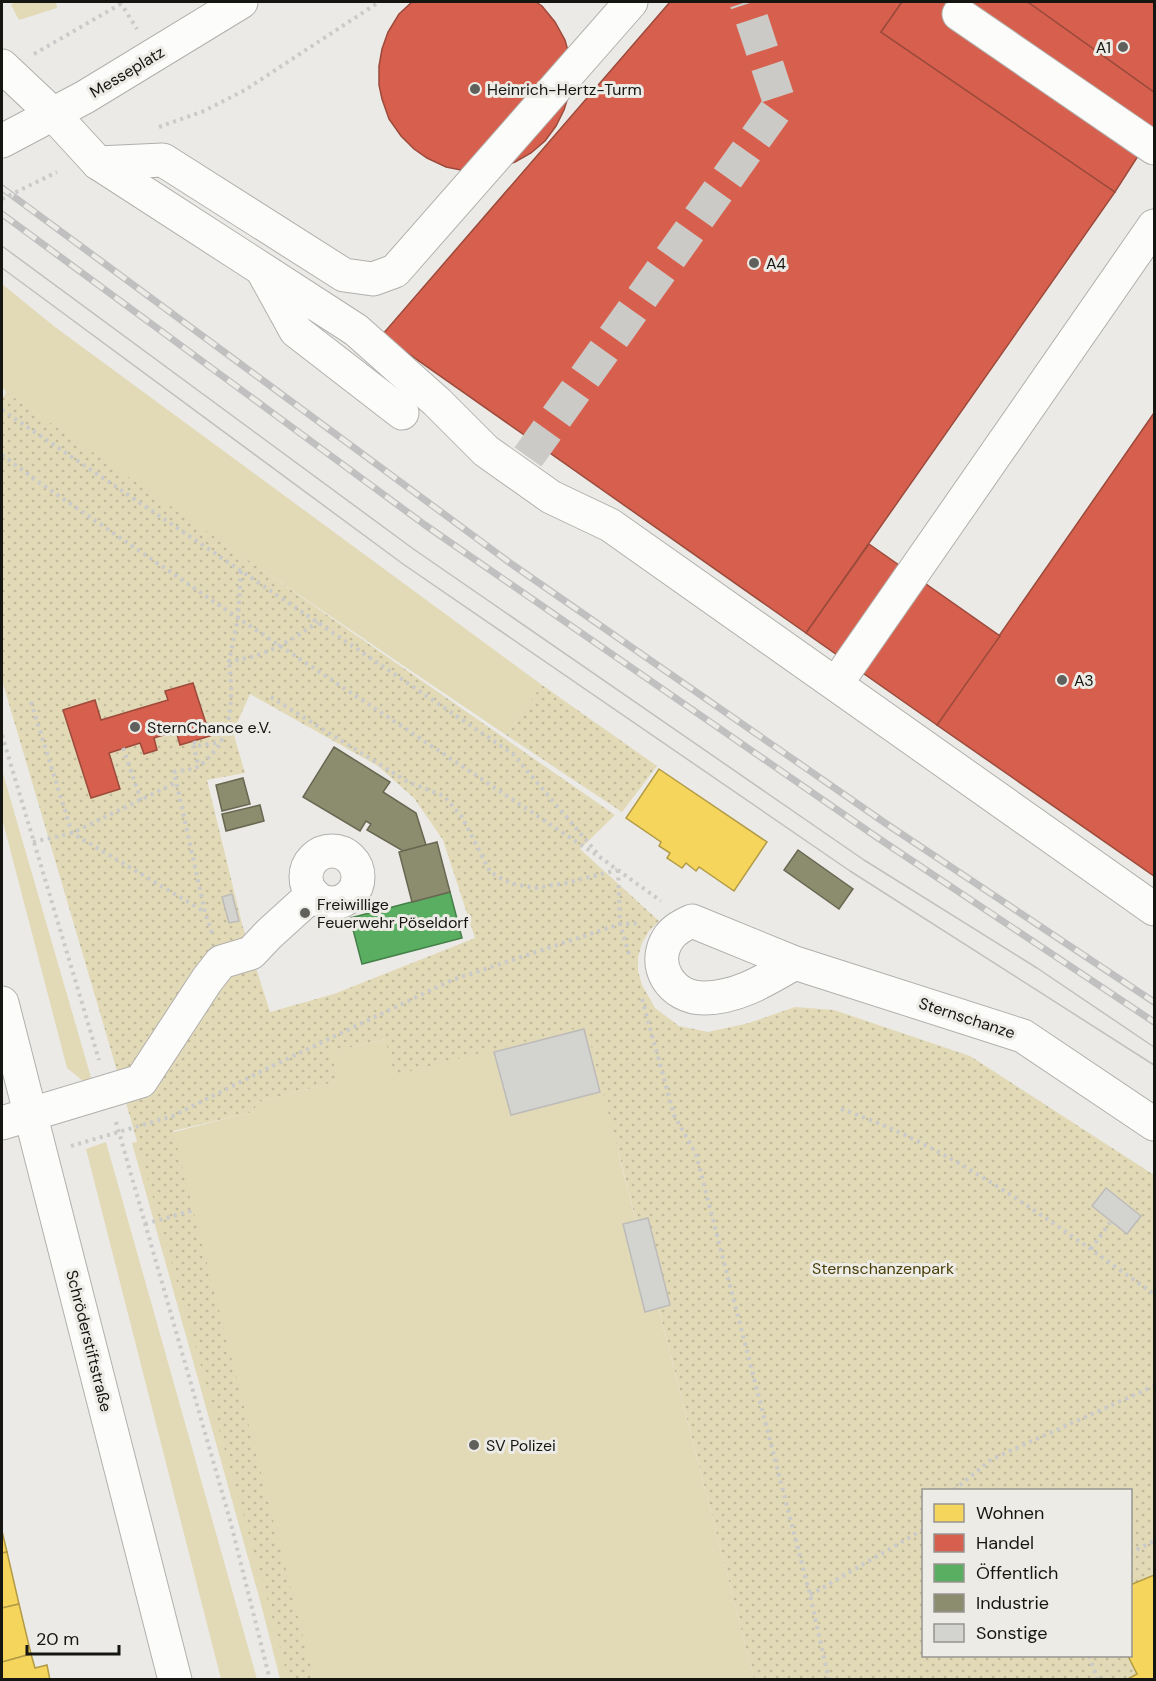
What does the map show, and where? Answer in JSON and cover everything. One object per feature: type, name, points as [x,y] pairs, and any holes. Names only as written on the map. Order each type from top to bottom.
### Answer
[{"type":"main road","name":"Messeplatz","points":[[5,139],[154,56],[241,2]]},
{"type":"main road","points":[[94,159],[163,160],[344,276],[373,279],[395,271],[632,2]]},
{"type":"main road","points":[[958,14],[1155,148]]},
{"type":"main road","points":[[15,62],[52,114],[94,159],[356,330],[437,402],[486,452],[522,465],[551,497],[610,525],[1155,909]]},
{"type":"main road","points":[[836,684],[1155,226]]},
{"type":"main road","points":[[264,271],[296,331],[402,413]]},
{"type":"main road","points":[[16,1119],[141,1082],[221,962],[251,953],[313,894]]},
{"type":"main road","points":[[692,921],[676,929],[669,938],[662,956],[662,969],[669,983],[685,994],[703,998],[742,990],[758,984],[795,963]]},
{"type":"main road","name":"Sternschanze","points":[[692,921],[795,963],[1023,1036],[1155,1124]]},
{"type":"main road","name":"Schröderstiftstraße","points":[[2,1003],[16,1119],[42,1155],[175,1680]]},
{"type":"path","points":[[15,62],[124,2]]},
{"type":"path","points":[[148,130],[204,111],[245,90],[379,2]]},
{"type":"path","points":[[2,199],[57,172],[94,159]]},
{"type":"path","points":[[2,410],[513,754],[602,858]]},
{"type":"path","points":[[2,455],[238,618],[602,858],[692,921]]},
{"type":"path","points":[[221,962],[205,912],[174,772],[199,767],[222,742],[227,729],[232,684],[229,661],[238,618],[241,571]]},
{"type":"path","points":[[229,661],[243,660],[281,646],[318,622]]},
{"type":"path","points":[[271,698],[408,782],[444,796],[462,817],[490,872],[510,883],[534,888],[566,883],[618,870]]},
{"type":"path","points":[[31,702],[72,833],[205,912]]},
{"type":"path","points":[[2,735],[108,1092],[230,1520],[270,1680]]},
{"type":"path","points":[[199,767],[193,741],[196,746],[222,742]]},
{"type":"path","points":[[123,748],[141,800]]},
{"type":"path","points":[[33,842],[72,833],[175,783]]},
{"type":"path","points":[[618,870],[620,924],[630,958]]},
{"type":"path","points":[[42,1155],[173,1116],[452,980],[620,924],[644,923]]},
{"type":"path","points":[[639,991],[674,1115],[696,1154],[810,1596],[829,1680]]},
{"type":"path","points":[[841,1109],[901,1132],[998,1186],[1155,1294]]},
{"type":"path","points":[[145,1224],[194,1210]]},
{"type":"path","points":[[1090,1250],[1111,1221]]},
{"type":"path","points":[[956,1489],[992,1459],[1155,1386]]},
{"type":"path","points":[[810,1596],[922,1530]]},
{"type":"path","points":[[1132,1552],[1155,1541]]},
{"type":"path","points":[[1089,1657],[1098,1680]]},
{"type":"green space","points":[[14,2],[56,2],[57,8],[19,20],[11,5]]},
{"type":"green space","points":[[2,284],[55,327],[542,685],[506,735],[175,511],[6,392],[2,387]]},
{"type":"green space","name":"Sternschanzenpark","points":[[6,392],[615,815],[580,849],[659,921],[642,943],[638,957],[638,971],[642,985],[655,1008],[679,1026],[708,1032],[749,1023],[795,1007],[834,1010],[970,1056],[1154,1175],[1154,1679],[754,1679],[586,1026],[395,1075],[385,1039],[331,1052],[338,1081],[254,1103],[256,1111],[173,1131],[314,1679],[288,1679],[113,1057],[2,680],[2,400]],"holes":[[[250,694],[378,766],[414,798],[443,840],[475,938],[334,994],[270,1012],[242,924],[207,780],[245,773],[233,732]]]},
{"type":"green space","points":[[542,685],[657,766],[622,812],[506,735]]},
{"type":"green space","points":[[2,770],[92,1081],[83,1081],[67,1068],[2,818]]},
{"type":"green space","name":"SV Polizei","points":[[591,945],[619,1156],[754,1679],[280,1679],[132,1143],[255,1111],[254,1103],[338,1081],[330,1052],[386,1039]]},
{"type":"green space","points":[[106,1142],[257,1679],[221,1679],[86,1149]]},
{"type":"building: Wohnen","points":[[659,769],[767,842],[734,891],[699,867],[696,871],[686,863],[682,868],[667,858],[670,853],[659,846],[661,842],[626,818]]},
{"type":"building: Wohnen","points":[[2,1531],[7,1552],[2,1553]]},
{"type":"building: Wohnen","points":[[7,1552],[19,1604],[2,1608],[2,1553]]},
{"type":"building: Wohnen","points":[[1154,1575],[1154,1680],[1126,1680],[1137,1674],[1128,1657],[1132,1657],[1132,1584]]},
{"type":"building: Wohnen","points":[[19,1604],[31,1654],[2,1662],[2,1608]]},
{"type":"building: Wohnen","points":[[31,1654],[35,1668],[47,1665],[50,1680],[2,1680],[2,1662]]},
{"type":"building: Handel","name":"Heinrich-Hertz-Turm","points":[[412,2],[536,2],[542,6],[555,22],[565,40],[570,58],[569,94],[556,126],[545,141],[531,153],[515,162],[498,168],[466,171],[446,167],[427,158],[401,136],[389,119],[382,99],[379,66],[388,32],[399,14]]},
{"type":"building: Handel","name":"A4","points":[[670,2],[902,2],[881,32],[1115,192],[806,633],[382,335]]},
{"type":"building: Handel","points":[[902,2],[1028,2],[1154,92],[1154,131],[1115,192],[881,32]]},
{"type":"building: Handel","name":"A1","points":[[1028,2],[1154,2],[1154,92]]},
{"type":"building: Handel","name":"A3","points":[[1154,413],[1154,876],[937,725]]},
{"type":"building: Handel","points":[[869,544],[1000,636],[937,725],[806,633]]},
{"type":"building: Handel","points":[[193,683],[210,736],[180,745],[176,731],[154,738],[157,750],[144,754],[140,743],[109,753],[120,789],[91,798],[63,710],[95,700],[101,720],[168,700],[165,691]]},
{"type":"building: Öffentlich","points":[[450,892],[462,938],[362,964],[350,918]]},
{"type":"building: Industrie","points":[[334,747],[390,782],[383,792],[416,813],[426,845],[403,851],[367,830],[371,824],[366,821],[360,831],[303,797]]},
{"type":"building: Industrie","points":[[243,778],[250,804],[222,811],[216,785]]},
{"type":"building: Industrie","points":[[260,805],[264,821],[226,831],[222,814]]},
{"type":"building: Industrie","points":[[437,842],[450,892],[412,902],[399,852]]},
{"type":"building: Industrie","points":[[798,850],[853,889],[839,909],[784,870]]},
{"type":"building: Sonstige","points":[[232,894],[239,921],[229,923],[222,897]]},
{"type":"building: Sonstige","points":[[584,1029],[600,1092],[511,1115],[494,1052]]},
{"type":"building: Sonstige","points":[[1106,1188],[1141,1216],[1127,1234],[1092,1206]]},
{"type":"building: Sonstige","points":[[648,1218],[670,1305],[645,1312],[623,1224]]},
{"type":"tunnel","points":[[528,457],[780,104],[746,2]]},
{"type":"tram line","points":[[2,246],[412,548],[864,860],[1037,968],[1154,1047]]},
{"type":"tram line","points":[[2,268],[403,564],[850,871],[1154,1065]]},
{"type":"railway","points":[[2,188],[513,565],[888,825],[1154,1002]]},
{"type":"railway","points":[[2,214],[425,525],[878,838],[1154,1022]]},
{"type":"place","name":"A1","points":[[1123,47]]},
{"type":"place","name":"Heinrich-Hertz-Turm","points":[[475,89]]},
{"type":"place","name":"A4","points":[[754,263]]},
{"type":"place","name":"A3","points":[[1062,680]]},
{"type":"place","name":"SternChance e.V.","points":[[135,727]]},
{"type":"place","name":"Freiwillige Feuerwehr Pöseldorf","points":[[305,913]]},
{"type":"place","name":"SV Polizei","points":[[474,1445]]}]
